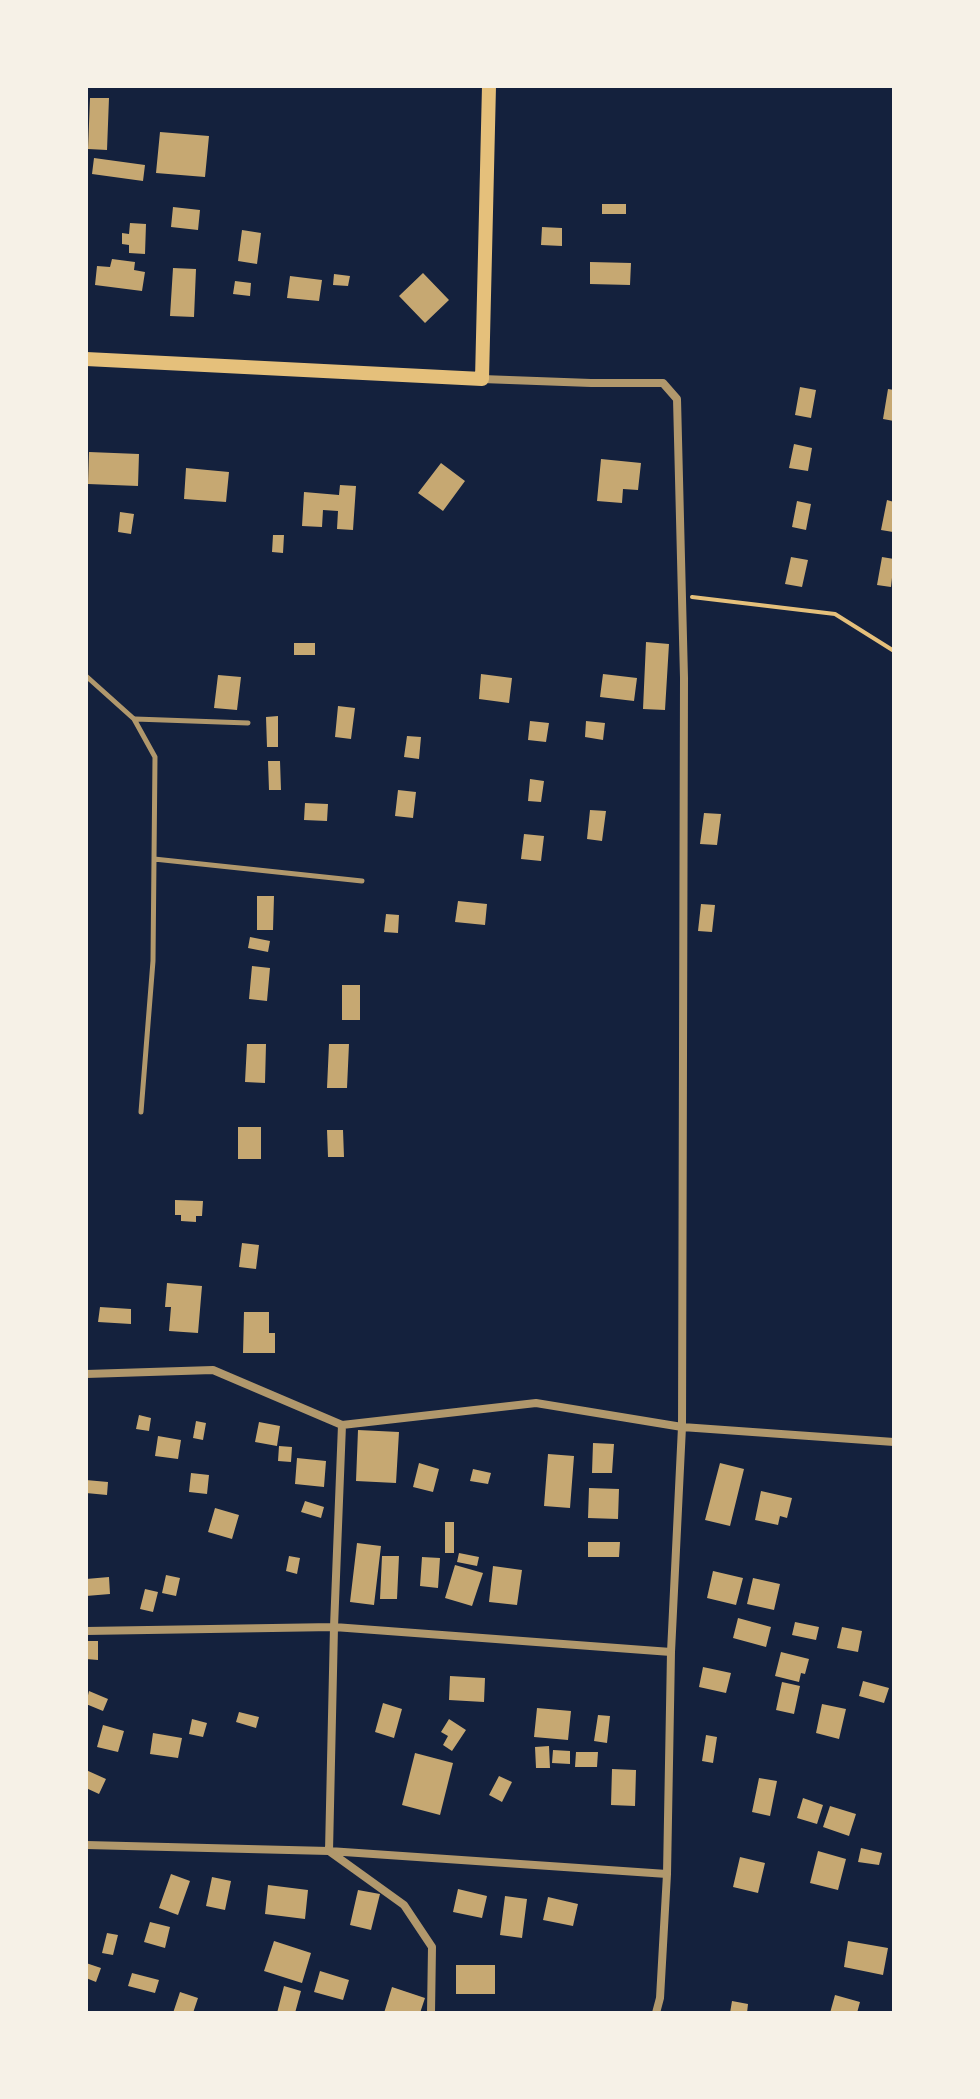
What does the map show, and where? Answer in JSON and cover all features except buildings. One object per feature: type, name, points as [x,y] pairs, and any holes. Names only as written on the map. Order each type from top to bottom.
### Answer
[{"type":"main road","points":[[86,359],[482,379],[489,86]]},
{"type":"street","points":[[482,379],[663,383],[677,399],[684,678],[682,1427],[671,1652],[667,1874],[660,1998],[656,2013]]},
{"type":"street","points":[[86,1374],[213,1370],[342,1425],[536,1403],[682,1427],[894,1442]]},
{"type":"street","points":[[329,1851],[342,1425]]},
{"type":"street","points":[[86,1631],[334,1627],[671,1652]]},
{"type":"street","points":[[86,1845],[329,1851],[667,1874]]},
{"type":"street","points":[[329,1851],[404,1905],[432,1947],[431,2013]]},
{"type":"lane","points":[[86,676],[134,719],[155,757],[153,961],[141,1112]]},
{"type":"lane","points":[[134,719],[248,723]]},
{"type":"lane","points":[[154,859],[362,881]]},
{"type":"path","points":[[682,596],[835,614],[894,651]]}]
